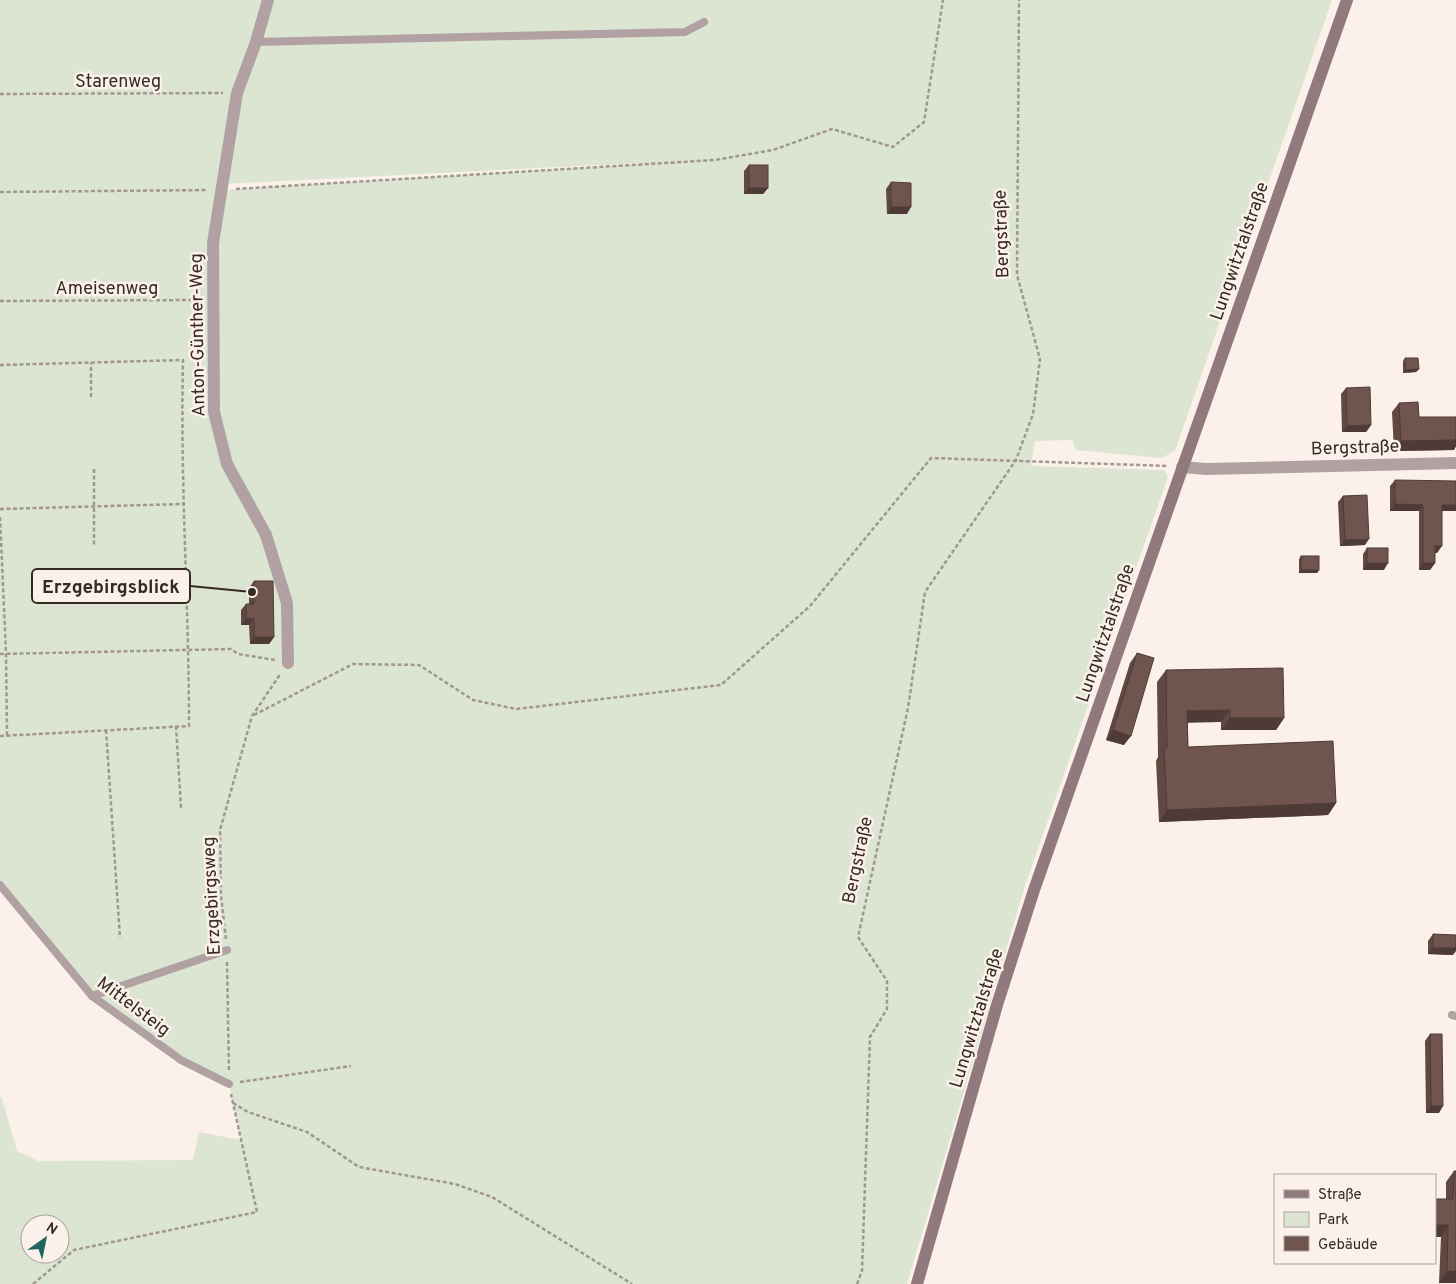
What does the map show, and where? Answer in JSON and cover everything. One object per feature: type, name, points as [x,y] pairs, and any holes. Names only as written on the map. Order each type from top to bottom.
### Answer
[{"type":"main road","name":"Lungwitztalstraße","points":[[917,1284],[997,1005],[1031,898],[1346,0]]},
{"type":"street","name":"Anton-Günther-Weg","points":[[268,0],[256,42],[236,93],[213,243],[214,412],[226,464],[266,535],[287,603],[288,663]]},
{"type":"street","name":"Bergstraße","points":[[1182,467],[1206,469],[1456,463]]},
{"type":"lane","points":[[256,42],[685,32],[704,22]]},
{"type":"lane","name":"Mittelsteig","points":[[0,886],[92,996],[181,1060],[229,1084]]},
{"type":"lane","points":[[92,996],[227,950]]},
{"type":"path","points":[[0,192],[221,190],[715,160],[772,150],[832,129],[893,147],[924,122],[943,0]]},
{"type":"path","name":"Bergstraße","points":[[857,1284],[862,1271],[870,1037],[886,1009],[887,981],[858,937],[908,708],[925,592],[1016,460],[1033,414],[1040,359],[1017,275],[1019,0]]},
{"type":"path","name":"Starenweg","points":[[0,94],[236,93]]},
{"type":"path","name":"Ameisenweg","points":[[0,301],[213,300]]},
{"type":"path","points":[[0,365],[183,360],[181,423],[189,649],[189,726],[0,736]]},
{"type":"path","points":[[91,362],[91,398]]},
{"type":"path","points":[[252,716],[354,664],[419,665],[474,700],[516,709],[721,685],[810,606],[931,458],[1182,467]]},
{"type":"path","points":[[94,469],[94,545]]},
{"type":"path","points":[[0,508],[183,504]]},
{"type":"path","points":[[0,517],[6,653],[7,736]]},
{"type":"path","points":[[0,654],[231,649],[238,654],[288,663]]},
{"type":"path","name":"Erzgebirgsweg","points":[[33,1284],[74,1250],[257,1212],[229,1084],[227,950],[221,896],[220,830],[252,716],[288,663]]},
{"type":"path","points":[[176,726],[181,808]]},
{"type":"path","points":[[106,730],[120,938]]},
{"type":"path","points":[[229,1084],[351,1066]]},
{"type":"path","points":[[233,1103],[248,1112],[307,1132],[359,1167],[456,1184],[492,1197],[632,1284]]},
{"type":"green space","points":[[0,0],[1332,0],[1175,451],[1161,458],[1076,450],[1072,440],[1035,441],[1031,466],[1164,470],[1168,477],[1025,886],[907,1284],[0,1284],[0,1097],[2,1098],[17,1151],[38,1161],[193,1160],[199,1132],[241,1140],[229,1084],[181,1060],[92,996],[0,885]],"holes":[[[638,164],[221,190],[222,184]]]},
{"type":"building","points":[[749,165],[768,165],[768,188],[749,188]]},
{"type":"building","points":[[891,182],[911,183],[911,207],[891,207]]},
{"type":"building","points":[[1405,358],[1418,358],[1419,369],[1405,370]]},
{"type":"building","points":[[1370,387],[1371,425],[1347,426],[1346,388]]},
{"type":"building","points":[[1418,402],[1419,417],[1456,417],[1456,440],[1401,441],[1399,403]]},
{"type":"building","points":[[1395,480],[1456,481],[1456,505],[1442,505],[1442,546],[1435,546],[1435,563],[1423,563],[1423,505],[1395,504]]},
{"type":"building","points":[[1367,495],[1369,539],[1345,540],[1343,496]]},
{"type":"building","points":[[1367,548],[1388,548],[1388,563],[1367,563]]},
{"type":"building","points":[[1301,556],[1319,556],[1319,570],[1301,570]]},
{"type":"building","points":[[254,581],[273,581],[274,637],[254,637],[254,618],[246,619],[246,604],[254,604]]},
{"type":"building","points":[[1137,653],[1154,658],[1131,736],[1113,730]]},
{"type":"building","points":[[1283,668],[1284,718],[1230,718],[1230,710],[1187,711],[1188,747],[1333,741],[1336,803],[1167,810],[1164,748],[1167,748],[1166,670]]},
{"type":"building","points":[[1433,934],[1456,935],[1456,948],[1433,948]]},
{"type":"building","points":[[1430,1034],[1442,1034],[1443,1106],[1431,1106]]},
{"type":"building","points":[[1454,1171],[1456,1171],[1456,1271],[1447,1271],[1448,1225],[1436,1225],[1436,1199],[1453,1199]]},
{"type":"place","name":"Erzgebirgsblick","points":[[252,592]]}]
